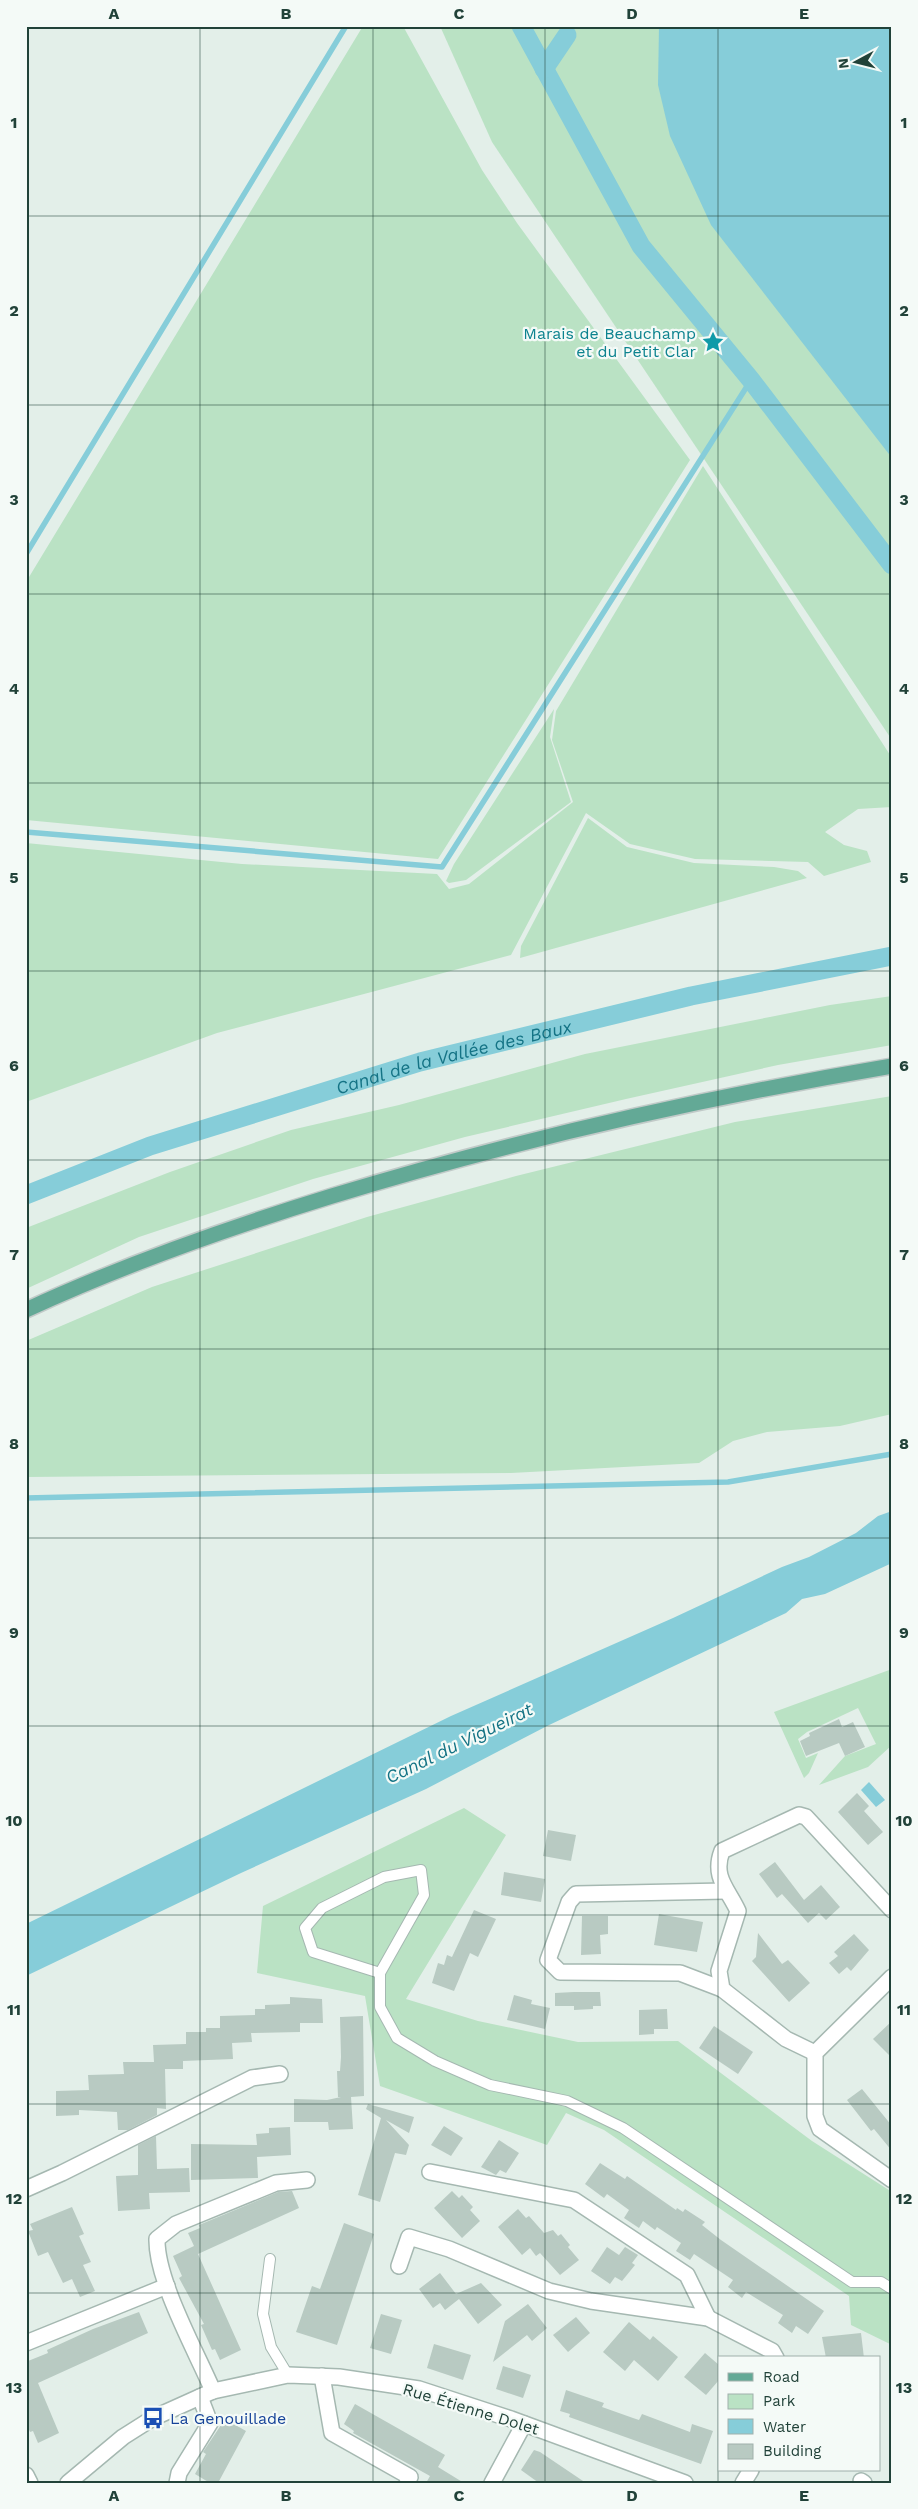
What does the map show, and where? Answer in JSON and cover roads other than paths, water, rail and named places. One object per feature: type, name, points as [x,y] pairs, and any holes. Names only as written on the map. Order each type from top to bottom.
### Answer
[{"type":"main road","points":[[26,1310],[131,1265],[203,1239],[386,1180],[601,1123],[793,1082],[892,1066]]},
{"type":"street","points":[[722,1989],[719,1971],[738,1911],[725,1891],[717,1864],[722,1850],[798,1815],[806,1817],[892,1910]]},
{"type":"street","points":[[725,1891],[576,1894],[569,1902],[548,1960],[560,1972],[680,1973],[722,1989],[786,2039],[815,2053]]},
{"type":"street","points":[[892,1977],[815,2053],[815,2116],[820,2129],[892,2180]]},
{"type":"street","points":[[26,2189],[62,2174],[252,2078],[280,2074]]},
{"type":"street","points":[[430,2172],[574,2200],[687,2275],[708,2318]]},
{"type":"street","points":[[177,2483],[179,2473],[210,2423],[207,2394],[156,2255],[157,2239],[176,2224],[276,2183],[306,2180]]},
{"type":"street","points":[[398,2266],[409,2237],[448,2249],[550,2290],[591,2301],[708,2318],[772,2352],[775,2356]]},
{"type":"street","points":[[26,2343],[167,2286]]},
{"type":"street","name":"Rue Étienne Dolet","points":[[68,2483],[98,2456],[152,2418],[207,2394],[288,2375],[322,2376],[419,2389],[524,2424],[685,2483]]},
{"type":"street","points":[[322,2376],[332,2433],[410,2477],[407,2483]]},
{"type":"street","points":[[492,2483],[524,2424]]},
{"type":"street","points":[[743,2483],[750,2472]]},
{"type":"street","points":[[26,2475],[30,2483]]},
{"type":"lane","points":[[380,1973],[313,1952],[305,1928],[322,1908],[384,1877],[421,1870],[424,1895],[380,1973],[380,2007],[396,2038],[435,2061],[490,2085],[566,2101],[623,2128],[852,2282],[881,2282],[892,2289]]},
{"type":"lane","points":[[270,2259],[263,2314],[271,2347],[288,2375]]},
{"type":"water","points":[[659,26],[892,26],[892,458],[711,225],[670,136],[658,85]]},
{"type":"water","name":"Canal du Vigueirat","points":[[892,1511],[892,1563],[825,1594],[802,1599],[786,1613],[547,1726],[426,1789],[241,1873],[26,1976],[26,1924],[451,1716],[673,1618],[782,1567],[809,1557],[856,1533],[878,1516]]},
{"type":"water","points":[[869,1782],[885,1800],[876,1807],[861,1790]]},
{"type":"waterway","points":[[26,554],[346,26]]},
{"type":"waterway","points":[[521,26],[641,246],[751,380],[892,565]]},
{"type":"waterway","points":[[544,69],[567,35]]},
{"type":"waterway","points":[[26,832],[442,867],[751,380]]},
{"type":"waterway","name":"Canal de la Vallée des Baux","points":[[26,1195],[150,1146],[420,1062],[691,996],[892,956]]},
{"type":"waterway","points":[[26,1498],[728,1482],[892,1454]]},
{"type":"place","name":"Marais de Beauchamp et du Petit Clar","points":[[713,342]]},
{"type":"place","name":"La Genouillade","points":[[153,2418]]}]
